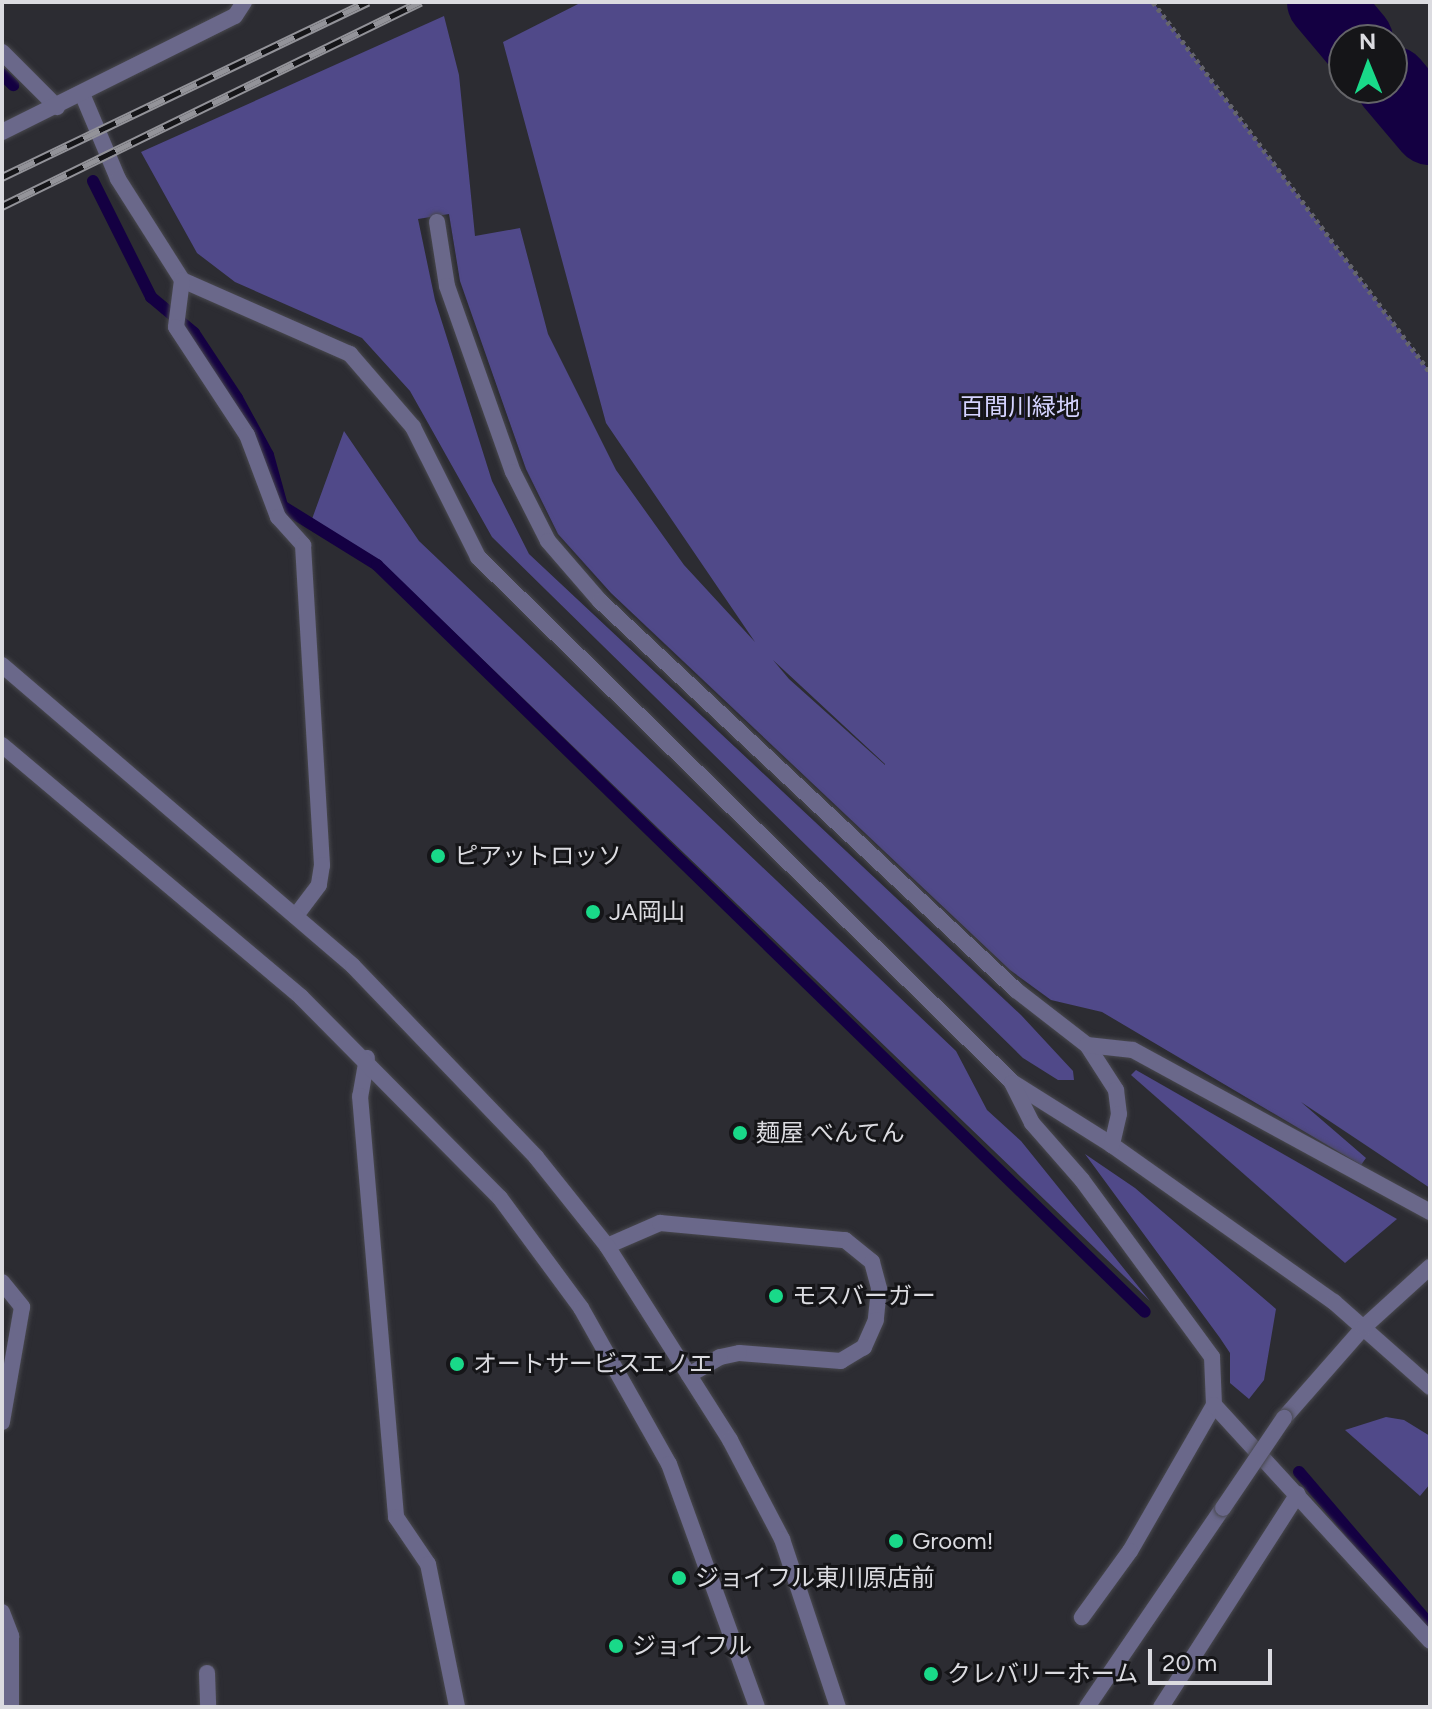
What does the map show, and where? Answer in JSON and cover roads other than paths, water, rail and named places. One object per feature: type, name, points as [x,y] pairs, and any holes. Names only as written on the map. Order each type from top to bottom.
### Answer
[{"type":"street","points":[[2,132],[83,96],[235,16],[244,2]]},
{"type":"street","points":[[2,52],[57,107]]},
{"type":"street","points":[[83,96],[118,179],[182,280],[350,354],[413,427],[478,557],[1012,1082],[1112,1145],[1364,1327],[1430,1387]]},
{"type":"street","points":[[437,222],[447,286],[513,472],[548,541],[600,601],[1016,990],[1087,1045],[1116,1090],[1119,1114],[1112,1145]]},
{"type":"street","points":[[182,280],[177,319],[247,435],[278,517],[303,545],[322,865],[319,885],[296,916]]},
{"type":"street","points":[[2,665],[353,966],[536,1157],[607,1246],[689,1375],[782,1539],[838,1707]]},
{"type":"street","points":[[2,745],[367,1058],[500,1198],[581,1308],[669,1464],[757,1707]]},
{"type":"street","points":[[1087,1045],[1133,1050],[1429,1212]]},
{"type":"street","points":[[367,1058],[360,1096],[396,1517],[428,1564],[457,1707]]},
{"type":"street","points":[[1012,1082],[1032,1123],[1082,1180],[1212,1357],[1214,1405],[1130,1551],[1082,1617]]},
{"type":"street","points":[[607,1246],[660,1223],[845,1240],[872,1262],[879,1289],[876,1320],[864,1347],[841,1361],[739,1353],[720,1357],[689,1375]]},
{"type":"street","points":[[1087,1707],[1284,1418],[1364,1327],[1424,1272]]},
{"type":"street","points":[[2,1282],[22,1307],[2,1422]]},
{"type":"street","points":[[1214,1405],[1430,1641]]},
{"type":"street","points":[[1161,1707],[1298,1494]]},
{"type":"street","points":[[2,1612],[11,1636],[11,1707]]},
{"type":"street","points":[[207,1673],[208,1707]]},
{"type":"waterway","points":[[1324,2],[1343,24]]},
{"type":"waterway","points":[[2,74],[13,85]]},
{"type":"waterway","points":[[1408,102],[1430,128]]},
{"type":"waterway","points":[[93,181],[151,297],[194,333],[237,398],[268,455],[282,506],[377,565],[1145,1312]]},
{"type":"waterway","points":[[1299,1472],[1430,1625]]},
{"type":"railway","points":[[2,177],[368,2]]},
{"type":"railway","points":[[2,206],[421,2]]},
{"type":"place","name":"ピアットロッソ","points":[[438,856]]},
{"type":"place","name":"JA岡山","points":[[593,912]]},
{"type":"place","name":"麺屋 べんてん","points":[[740,1133]]},
{"type":"place","name":"モスバーガー","points":[[776,1296]]},
{"type":"place","name":"オートサービスエノエ","points":[[457,1364]]},
{"type":"place","name":"Groom!","points":[[896,1541]]},
{"type":"place","name":"ジョイフル東川原店前","points":[[679,1578]]},
{"type":"place","name":"ジョイフル","points":[[616,1646]]},
{"type":"place","name":"クレバリーホーム","points":[[931,1674]]},
{"type":"park label","name":"百間川緑地","points":[[1020,407]]}]
